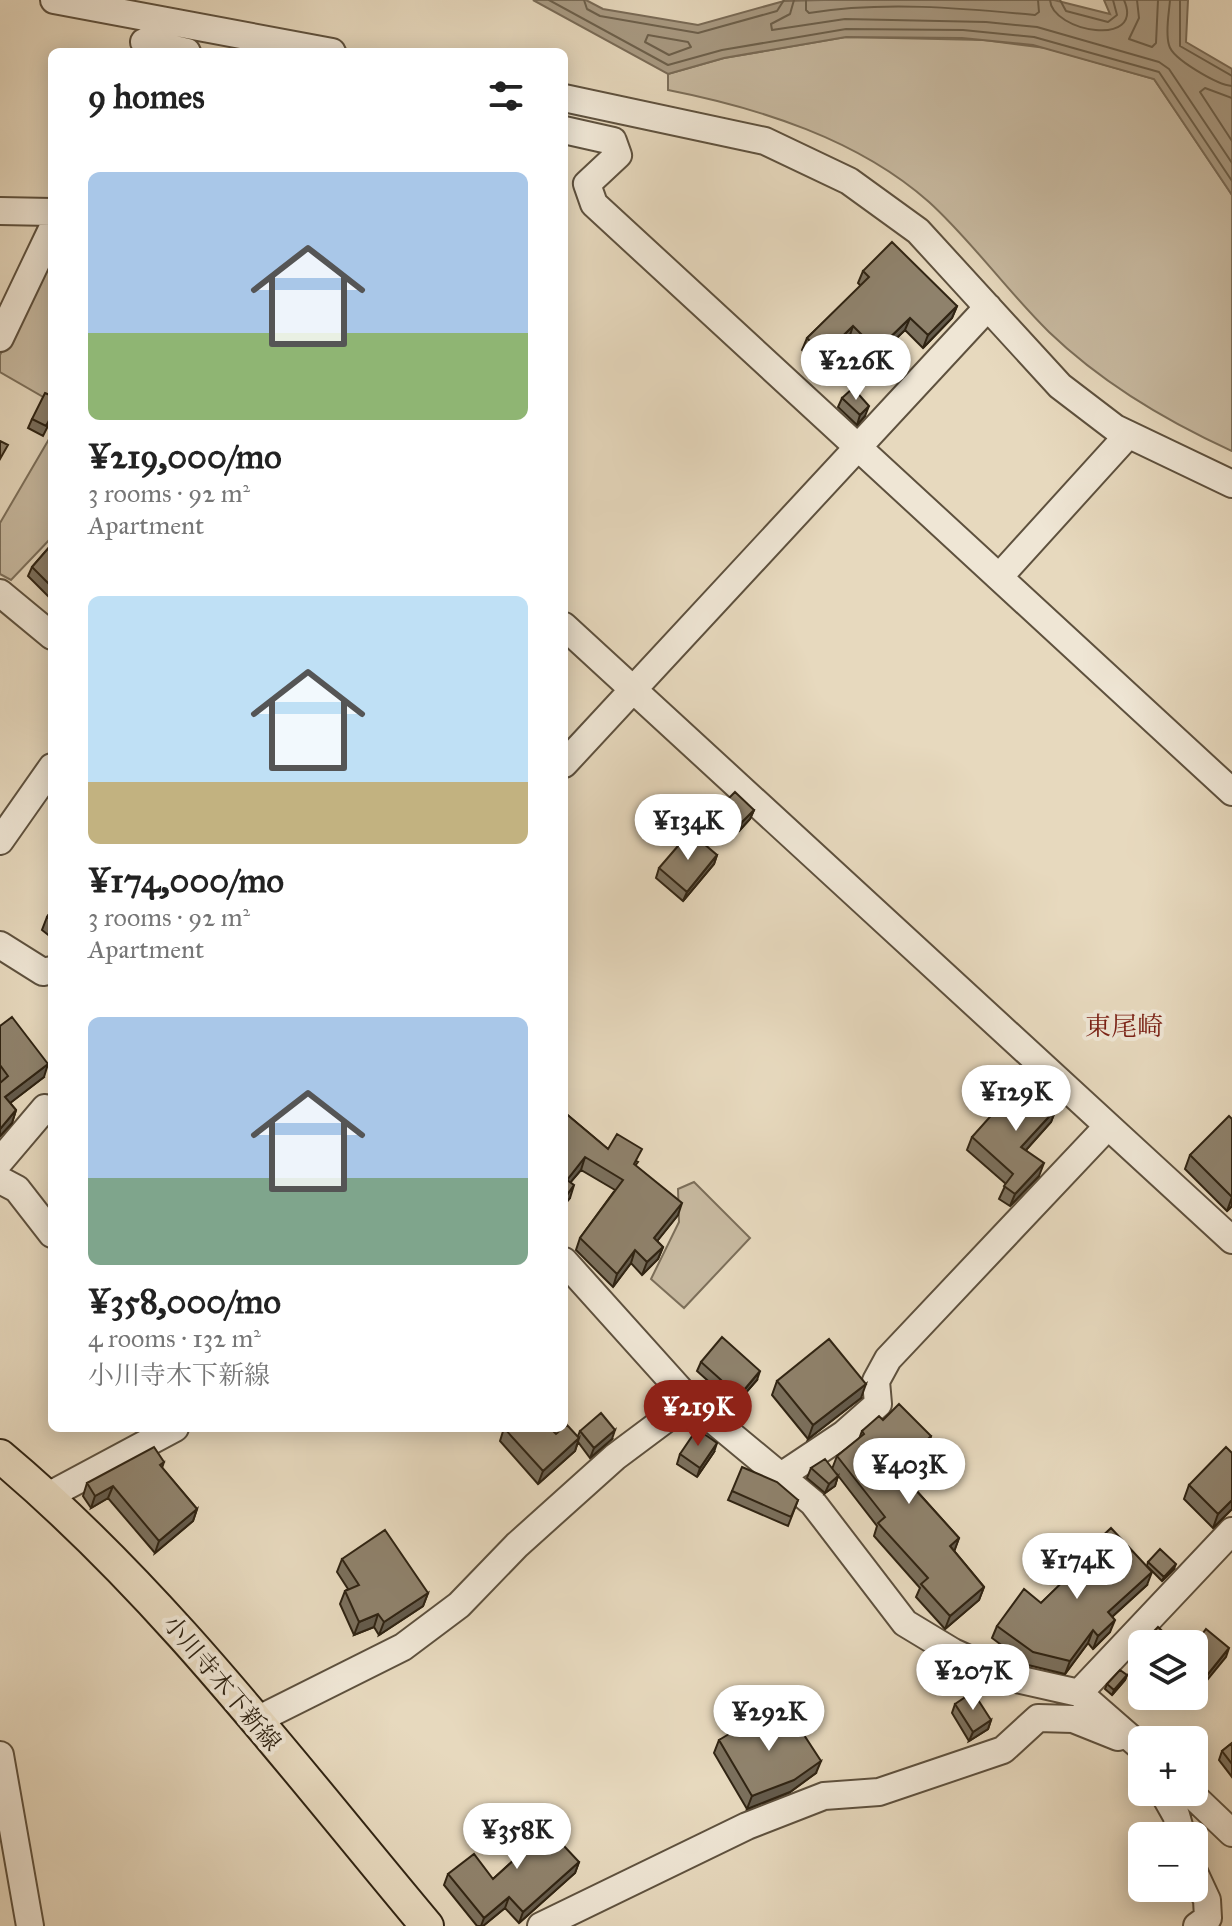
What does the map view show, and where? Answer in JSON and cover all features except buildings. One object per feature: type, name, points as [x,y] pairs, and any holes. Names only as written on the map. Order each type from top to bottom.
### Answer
[{"type":"main road","name":"小川寺木下新線","points":[[0,1456],[48,1496],[141,1587],[427,1926]]},
{"type":"street","points":[[54,0],[312,48]]},
{"type":"street","points":[[142,47],[156,17]]},
{"type":"street","points":[[568,99],[765,141],[849,181],[918,231],[1060,386],[1128,435],[1232,484]]},
{"type":"street","points":[[568,131],[613,141],[618,155],[587,184],[594,204],[1232,792]]},
{"type":"street","points":[[0,211],[48,212]]},
{"type":"street","points":[[0,338],[48,237]]},
{"type":"street","points":[[568,760],[988,307]]},
{"type":"street","points":[[1000,576],[1128,435]]},
{"type":"street","points":[[0,593],[48,633]]},
{"type":"street","points":[[568,630],[1232,1240]]},
{"type":"street","points":[[0,841],[48,773]]},
{"type":"street","points":[[0,945],[43,972],[48,971]]},
{"type":"street","points":[[0,1161],[45,1108]]},
{"type":"street","points":[[781,1476],[844,1434],[878,1404],[876,1381],[888,1359],[1108,1126]]},
{"type":"street","points":[[0,1180],[17,1189],[48,1229]]},
{"type":"street","points":[[568,1265],[690,1401],[813,1503],[905,1623],[953,1652],[1008,1677],[1079,1693],[1128,1737]]},
{"type":"street","points":[[255,1721],[403,1647],[459,1605],[517,1545],[615,1457],[690,1401]]},
{"type":"street","points":[[48,1496],[168,1432]]},
{"type":"street","points":[[1079,1693],[1232,1531]]},
{"type":"street","points":[[541,1926],[747,1826],[824,1796],[879,1792],[1003,1750],[1038,1718],[1073,1719],[1128,1744]]},
{"type":"street","points":[[0,1755],[30,1926]]},
{"type":"street","points":[[1204,1806],[1232,1833]]},
{"type":"street","points":[[1197,1926],[1208,1918],[1207,1902]]},
{"type":"shaded area","points":[[846,37],[984,40],[1046,48],[1154,79],[1232,195],[1232,451],[1159,414],[1069,351],[929,202],[871,160],[806,129],[772,117],[668,90],[668,74],[724,58]]},
{"type":"shaded area","points":[[48,254],[48,400],[0,372],[0,355]]},
{"type":"shaded area","points":[[48,441],[48,541],[11,580],[0,574],[0,523]]},
{"type":"shaded area","points":[[694,1182],[750,1238],[684,1308],[651,1279],[679,1222],[678,1189]]},
{"type":"water","points":[[533,0],[586,0],[603,9],[698,25],[784,1],[1054,0],[1110,14],[1104,0],[1188,0],[1186,42],[1232,69],[1232,195],[1154,79],[1033,45],[962,38],[846,37],[724,58],[668,74]]},
{"type":"district","name":"東尾崎","points":[[1124,1026]]}]
